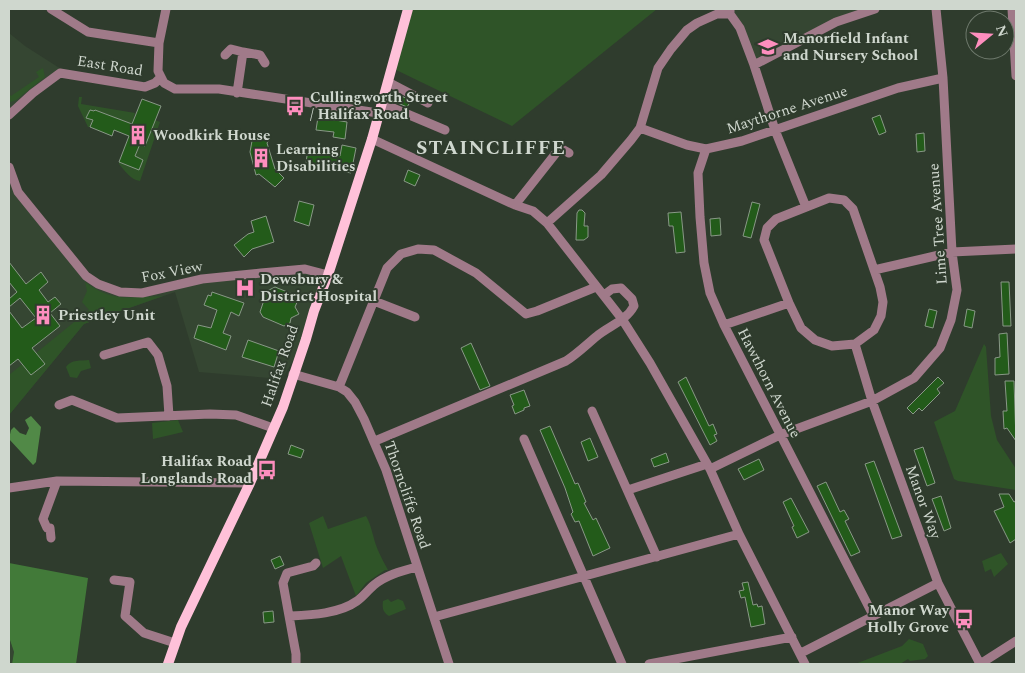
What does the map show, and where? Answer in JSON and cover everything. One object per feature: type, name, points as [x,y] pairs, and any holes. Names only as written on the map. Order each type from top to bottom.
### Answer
[{"type":"main road","name":"Halifax Road","points":[[168,664],[181,626],[250,483],[283,406],[372,139],[408,9]]},
{"type":"street","points":[[50,9],[88,32],[159,43]]},
{"type":"street","points":[[166,9],[159,43],[158,71],[164,83],[175,89],[219,89],[380,108],[445,130]]},
{"type":"street","points":[[754,65],[836,22],[875,9]]},
{"type":"street","name":"Lime Tree Avenue","points":[[628,490],[708,467],[780,435],[872,402],[914,378],[940,348],[952,320],[957,290],[952,252],[943,78],[936,9]]},
{"type":"street","points":[[1012,9],[1016,76]]},
{"type":"street","points":[[547,223],[600,175],[640,128],[658,68],[687,30],[717,14],[730,11],[740,28],[775,130],[806,207]]},
{"type":"street","points":[[225,55],[231,49],[260,55],[265,63]]},
{"type":"street","points":[[238,92],[243,52]]},
{"type":"street","name":"East Road","points":[[9,115],[33,93],[60,73],[145,87],[155,83],[160,78]]},
{"type":"street","name":"Maythorne Avenue","points":[[640,128],[687,145],[706,148],[742,141],[898,88],[943,78]]},
{"type":"street","points":[[388,82],[428,103]]},
{"type":"street","points":[[372,139],[515,205],[533,211],[547,223],[622,319],[650,364],[708,467],[806,664]]},
{"type":"street","points":[[515,205],[560,148],[570,153]]},
{"type":"street","name":"Hawthorn Avenue","points":[[706,148],[698,173],[704,263],[710,293],[724,325],[873,615]]},
{"type":"street","name":"Fox View","points":[[9,166],[18,192],[86,276],[98,284],[120,292],[151,292],[202,279],[305,268],[328,275]]},
{"type":"street","points":[[829,198],[844,200],[853,209],[874,270],[883,302],[881,316],[874,330],[855,344],[832,346],[815,340],[801,328],[789,303],[764,240],[767,228],[776,219],[829,198]]},
{"type":"street","points":[[339,388],[387,268],[401,254],[418,249],[434,250],[476,273],[526,314],[537,312],[596,287]]},
{"type":"street","points":[[874,270],[952,252],[1016,249]]},
{"type":"street","points":[[374,441],[566,361],[598,335],[630,314],[634,306],[632,299],[621,288],[612,289],[604,295]]},
{"type":"street","points":[[374,301],[415,317]]},
{"type":"street","points":[[724,325],[789,303]]},
{"type":"street","points":[[104,355],[148,342],[158,355],[167,386],[169,416]]},
{"type":"street","name":"Manor Way","points":[[855,344],[872,402],[938,583],[980,664]]},
{"type":"street","name":"Thorncliffe Road","points":[[293,374],[339,388],[347,392],[355,402],[374,441],[449,664]]},
{"type":"street","points":[[59,405],[72,400],[117,418],[210,414],[236,415],[273,428]]},
{"type":"street","points":[[592,411],[657,557]]},
{"type":"street","points":[[524,439],[622,664]]},
{"type":"street","points":[[51,538],[50,528],[47,528],[43,519],[57,481]]},
{"type":"street","points":[[9,488],[57,481],[250,483]]},
{"type":"street","points":[[434,617],[740,534]]},
{"type":"street","points":[[296,664],[296,654],[283,583],[287,573],[313,566],[316,563]]},
{"type":"street","points":[[289,616],[312,615],[342,608],[356,602],[374,584],[389,576],[417,568]]},
{"type":"street","points":[[114,580],[130,582],[125,616],[144,633],[174,643]]},
{"type":"street","points":[[801,653],[938,583]]},
{"type":"street","points":[[649,664],[792,637]]},
{"type":"street","points":[[980,664],[1016,641]]},
{"type":"shaded area","points":[[408,9],[657,9],[512,126],[392,68]]},
{"type":"shaded area","name":"Manorfield Infant and Nursery School","points":[[729,9],[863,9],[754,65]]},
{"type":"shaded area","points":[[9,33],[25,46],[61,69],[9,115]]},
{"type":"shaded area","points":[[43,68],[45,77],[16,100],[11,102],[9,100],[9,93],[11,96],[39,77],[36,72]]},
{"type":"shaded area","points":[[79,97],[82,97],[81,104],[135,113],[132,124],[95,110],[90,110],[87,118],[93,120],[90,127],[88,127],[78,106]]},
{"type":"shaded area","points":[[152,119],[160,122],[140,181],[128,175],[119,162],[140,169],[143,160],[135,156]]},
{"type":"shaded area","name":"Dewsbury & District Hospital","points":[[9,167],[18,192],[86,276],[120,292],[194,281],[305,269],[328,275],[306,339],[282,379],[199,372],[175,292],[84,324],[9,415]]},
{"type":"shaded area","points":[[85,282],[95,289],[113,296],[131,298],[163,296],[84,324],[9,415],[9,375],[89,310],[82,302],[87,291]]},
{"type":"shaded area","points":[[984,344],[986,347],[991,416],[997,440],[1016,469],[1016,490],[954,479],[934,422],[955,411]]},
{"type":"shaded area","points":[[89,360],[91,368],[81,371],[77,378],[70,377],[66,367],[68,364]]},
{"type":"shaded area","points":[[31,416],[41,427],[36,462],[33,465],[9,439],[11,430],[14,427],[20,433],[26,435],[29,428],[25,420]]},
{"type":"shaded area","points":[[178,420],[183,432],[153,439],[152,423]]},
{"type":"shaded area","points":[[323,516],[328,529],[366,516],[377,549],[388,570],[385,570],[366,583],[356,596],[341,556],[323,568],[309,523]]},
{"type":"shaded area","points":[[1001,553],[1008,564],[994,577],[991,569],[985,572],[982,561]]},
{"type":"shaded area","points":[[9,563],[88,578],[76,664],[12,664],[14,652],[9,637]]},
{"type":"shaded area","points":[[388,599],[391,602],[398,599],[403,601],[406,609],[389,616],[384,611],[383,606],[383,601]]},
{"type":"shaded area","points":[[9,637],[14,652],[12,664],[9,664]]},
{"type":"shaded area","points":[[909,639],[923,644],[928,656],[925,659],[910,661],[908,659],[900,664],[855,664],[902,646]]},
{"type":"building","points":[[394,92],[411,101],[407,107],[391,100]]},
{"type":"building","name":"Woodkirk House","points":[[142,99],[161,106],[145,146],[140,144],[135,156],[143,160],[139,170],[119,162],[129,136],[114,130],[112,136],[90,127],[93,120],[86,118],[90,110],[95,110],[132,124]]},
{"type":"building","points":[[880,115],[886,132],[879,135],[872,118]]},
{"type":"building","points":[[318,117],[347,122],[345,139],[333,137],[334,132],[316,130]]},
{"type":"building","name":"Learning Disabilities","points":[[260,132],[269,140],[267,143],[275,169],[284,178],[275,187],[259,174],[256,175],[250,152],[252,141]]},
{"type":"building","points":[[924,133],[925,151],[917,152],[916,134]]},
{"type":"building","points":[[342,145],[356,148],[351,173],[327,168],[327,166],[306,163],[308,148],[340,156]]},
{"type":"building","points":[[408,170],[420,175],[415,186],[404,181]]},
{"type":"building","points":[[299,201],[314,205],[309,226],[294,221]]},
{"type":"building","points":[[752,202],[760,204],[751,238],[743,236]]},
{"type":"building","points":[[579,210],[585,213],[584,226],[588,226],[588,237],[584,240],[576,240],[577,213]]},
{"type":"building","points":[[681,212],[685,252],[676,253],[673,226],[669,226],[668,213]]},
{"type":"building","points":[[266,216],[274,242],[252,249],[244,257],[234,245],[248,234],[254,232],[251,221]]},
{"type":"building","points":[[720,218],[721,235],[711,236],[710,219]]},
{"type":"building","name":"Priestley Unit","points":[[9,262],[26,284],[41,272],[48,282],[39,290],[48,302],[55,297],[61,304],[50,313],[60,326],[32,348],[45,364],[31,375],[18,359],[9,366],[9,311],[22,328],[36,318],[20,298],[9,307],[9,299],[17,292],[9,282]]},
{"type":"building","points":[[1001,282],[1009,282],[1011,326],[1003,326]]},
{"type":"building","points":[[275,287],[295,295],[298,300],[295,307],[299,314],[291,318],[290,323],[284,326],[263,317],[260,312],[267,291]]},
{"type":"building","points":[[212,292],[244,303],[239,316],[231,312],[223,333],[231,336],[226,350],[194,338],[198,325],[211,328],[217,310],[204,305],[208,295],[211,296]]},
{"type":"building","points":[[929,309],[937,311],[933,328],[925,326]]},
{"type":"building","points":[[967,309],[975,311],[972,328],[964,326]]},
{"type":"building","points":[[1007,333],[1009,374],[995,375],[995,358],[1000,357],[999,334]]},
{"type":"building","points":[[248,340],[279,351],[274,367],[242,357]]},
{"type":"building","points":[[471,343],[490,386],[480,390],[461,348]]},
{"type":"building","points":[[686,377],[709,426],[713,424],[717,434],[714,435],[717,441],[710,445],[678,382]]},
{"type":"building","points":[[938,377],[944,383],[937,389],[940,393],[922,411],[919,408],[913,414],[907,408]]},
{"type":"building","points":[[1005,381],[1014,381],[1016,441],[1007,428],[1004,429],[1003,411],[1007,411]]},
{"type":"building","points":[[524,390],[530,406],[515,414],[510,395]]},
{"type":"building","points":[[550,426],[575,484],[578,483],[586,502],[584,503],[593,520],[596,518],[610,548],[593,556],[579,521],[575,522],[571,514],[573,512],[565,488],[540,430]]},
{"type":"building","points":[[590,438],[598,457],[588,461],[581,442]]},
{"type":"building","points":[[291,445],[304,450],[301,458],[288,454]]},
{"type":"building","points":[[923,447],[935,483],[927,486],[914,450]]},
{"type":"building","points":[[666,453],[669,462],[654,467],[651,459]]},
{"type":"building","points":[[759,459],[764,470],[744,480],[738,469]]},
{"type":"building","points":[[874,461],[902,536],[892,539],[865,464]]},
{"type":"building","points":[[826,482],[840,512],[844,510],[849,519],[845,521],[860,552],[851,556],[817,486]]},
{"type":"building","points":[[999,494],[1009,494],[1014,502],[1016,501],[1016,539],[1010,543],[994,511],[1004,507]]},
{"type":"building","points":[[941,496],[951,528],[944,531],[932,499]]},
{"type":"building","points":[[791,498],[809,532],[797,538],[792,527],[794,526],[783,502]]},
{"type":"building","points":[[280,556],[284,565],[275,569],[271,560]]},
{"type":"building","points":[[748,582],[753,605],[762,606],[765,624],[751,627],[745,597],[741,598],[739,591],[744,590],[742,583]]},
{"type":"building","points":[[273,611],[274,622],[264,623],[263,612]]},
{"type":"place","name":"Manorfield Infant and Nursery School","points":[[768,47]]},
{"type":"place","name":"Cullingworth Street / Halifax Road","points":[[295,106]]},
{"type":"place","name":"Woodkirk House","points":[[138,135]]},
{"type":"place","name":"Learning Disabilities","points":[[261,158]]},
{"type":"place","name":"Dewsbury & District Hospital","points":[[245,288]]},
{"type":"place","name":"Priestley Unit","points":[[43,315]]},
{"type":"place","name":"Halifax Road Longlands Road","points":[[267,470]]},
{"type":"place","name":"Manor Way Holly Grove","points":[[964,619]]},
{"type":"district","name":"STAINCLIFFE","points":[[491,148]]}]
